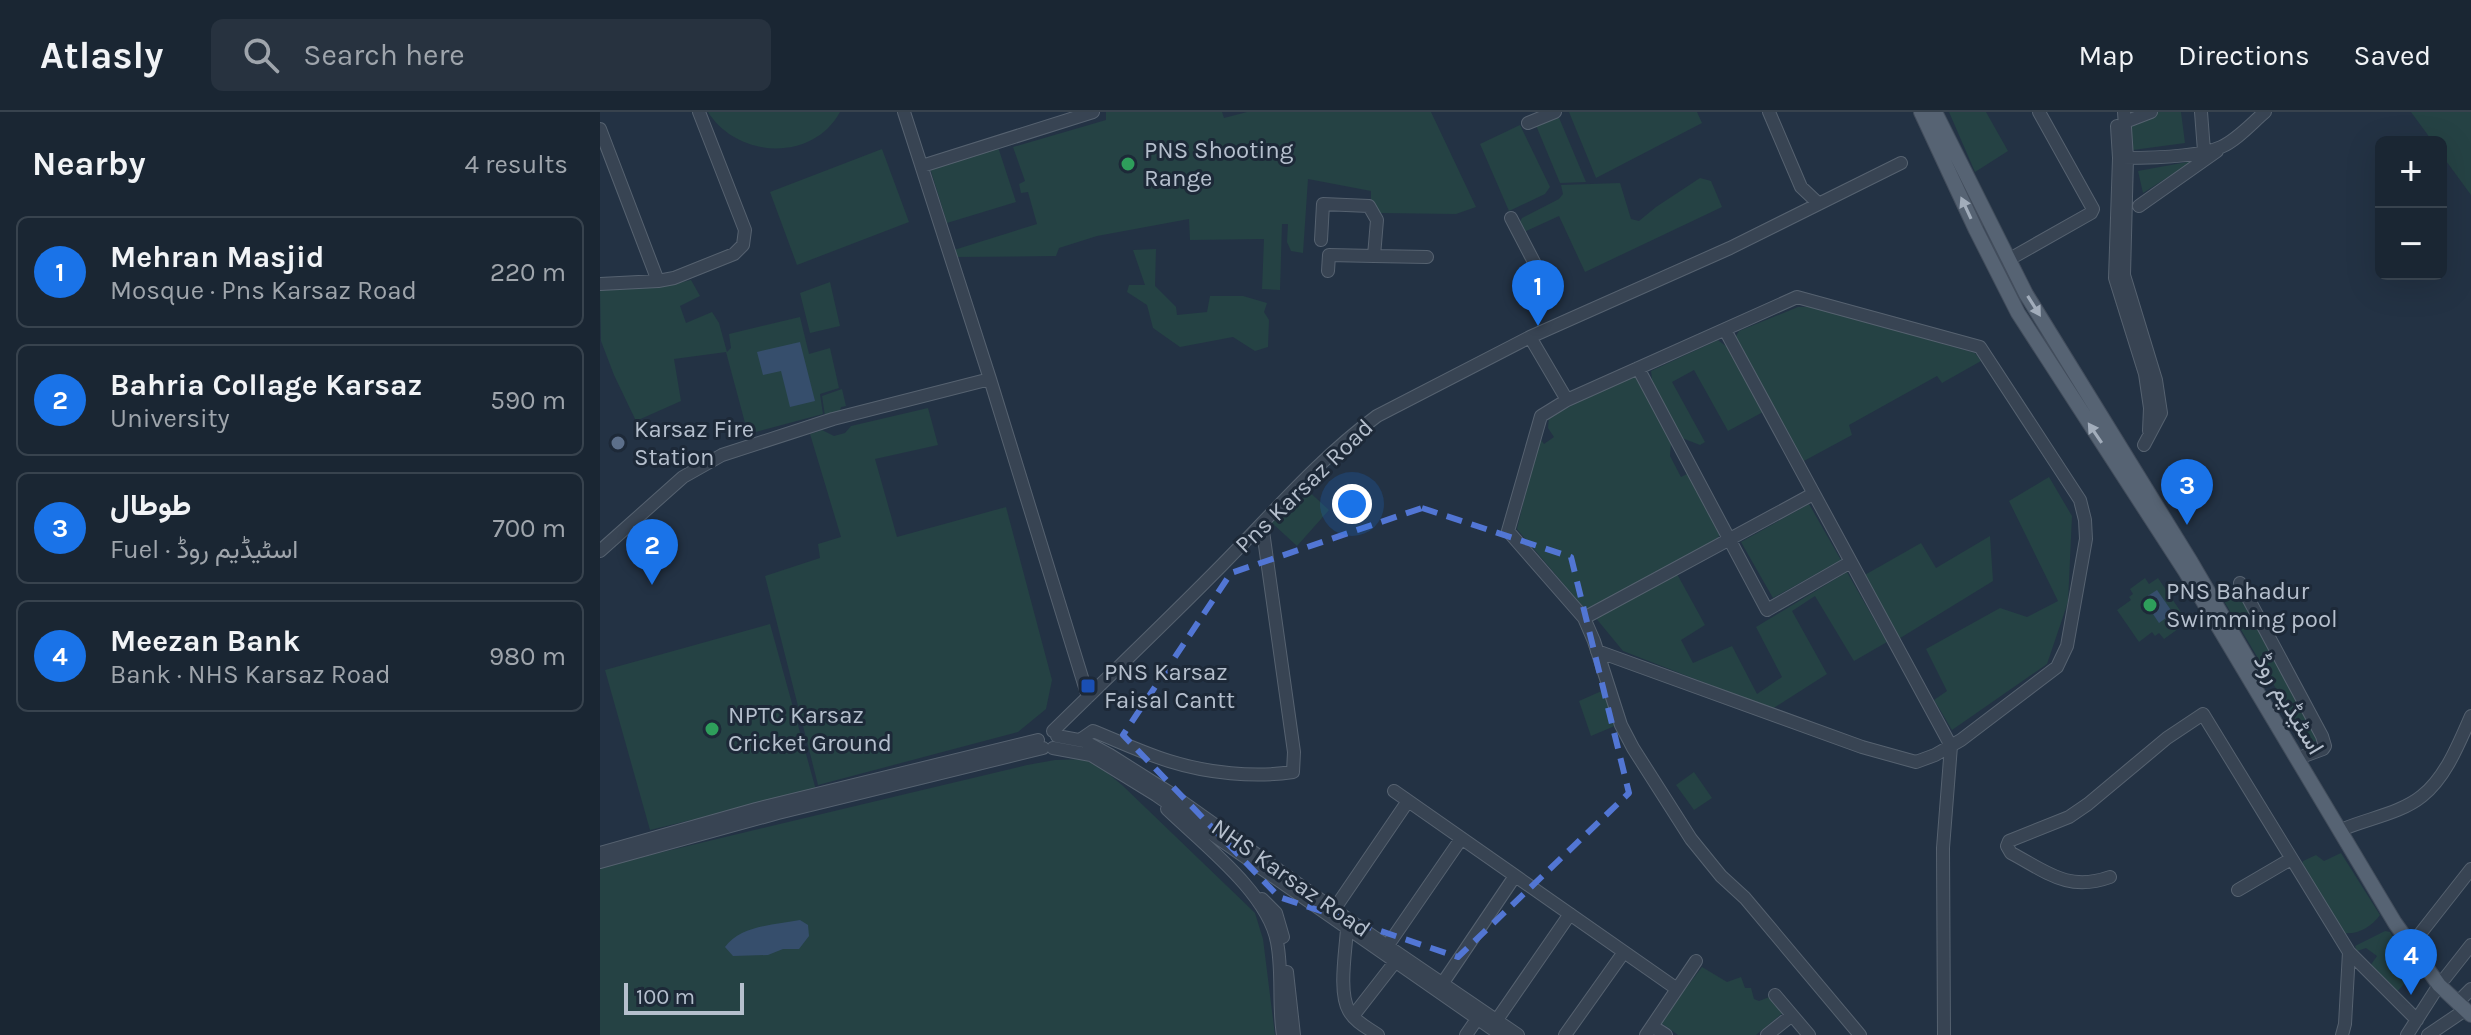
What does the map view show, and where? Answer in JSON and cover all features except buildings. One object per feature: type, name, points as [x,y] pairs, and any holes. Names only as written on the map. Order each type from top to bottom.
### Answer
[{"type":"main road","name":"اسٹیڈیم روڈ","points":[[1921,112],[2018,313],[2185,571],[2395,923],[2442,982],[2468,1003]]},
{"type":"main road","name":"اسٹیڈیم روڈ","points":[[1935,112],[2026,294],[2191,562],[2346,828],[2442,982]]},
{"type":"street","points":[[600,284],[674,278],[734,254],[743,245],[745,230],[699,112]]},
{"type":"street","points":[[904,112],[1088,697]]},
{"type":"street","points":[[922,166],[1093,112]]},
{"type":"street","points":[[1528,123],[1555,112]]},
{"type":"street","points":[[1769,112],[1801,187],[1819,204]]},
{"type":"street","points":[[2008,260],[2091,213],[2093,209],[2039,112]]},
{"type":"street","points":[[2147,440],[2150,408],[2145,374],[2115,278],[2123,158],[2121,115],[2151,112]]},
{"type":"street","points":[[2201,112],[2204,151]]},
{"type":"street","points":[[2139,206],[2265,112]]},
{"type":"street","points":[[600,129],[658,281]]},
{"type":"street","points":[[2123,158],[2222,147]]},
{"type":"street","name":"Pns Karsaz Road","points":[[1049,741],[1088,697],[1318,467],[1377,416],[1530,337],[1730,248],[1901,163]]},
{"type":"street","points":[[1321,240],[1323,204],[1369,206],[1377,220],[1374,256]]},
{"type":"street","points":[[1511,218],[1536,266]]},
{"type":"street","points":[[1328,271],[1329,255],[1427,257]]},
{"type":"street","points":[[1597,651],[1862,747],[1916,762],[1951,746],[2057,667],[2067,646],[2086,539],[2085,520],[2080,500],[1980,347],[1797,297],[1567,400],[1541,416],[1508,531],[1584,618],[1621,725],[1691,839],[1860,1035]]},
{"type":"street","points":[[1725,330],[1951,746],[1943,848],[1944,1035]]},
{"type":"street","points":[[1530,337],[1567,400]]},
{"type":"street","points":[[1638,368],[1767,610],[1849,563]]},
{"type":"street","points":[[600,551],[683,477],[722,455],[833,419],[990,379]]},
{"type":"street","points":[[1584,618],[1813,494]]},
{"type":"street","points":[[1080,740],[1093,731],[1170,762],[1225,773],[1277,775],[1293,772],[1294,752],[1262,524]]},
{"type":"street","points":[[2240,583],[2322,736],[2323,749],[2304,756]]},
{"type":"street","points":[[2110,877],[2087,884],[2067,882],[2011,853],[2007,846],[2009,841],[2069,817],[2167,738],[2203,714],[2349,952],[2417,1020]]},
{"type":"street","points":[[2346,828],[2422,796],[2440,778],[2471,716]]},
{"type":"street","name":"NHS Karsaz Road","points":[[600,853],[756,809],[1049,741],[1080,740],[1110,755],[1496,1028]]},
{"type":"street","name":"NHS Karsaz Road","points":[[600,862],[1049,741],[1091,755],[1211,827]]},
{"type":"street","points":[[1140,784],[1276,913],[1280,922],[1294,1035]]},
{"type":"street","points":[[1394,791],[1677,989]]},
{"type":"street","points":[[1332,912],[1408,801]]},
{"type":"street","points":[[1353,1016],[1461,839]]},
{"type":"street","points":[[2238,890],[2291,859]]},
{"type":"street","points":[[2416,939],[2471,869]]},
{"type":"street","points":[[1440,988],[1515,876]]},
{"type":"street","points":[[1250,889],[1270,921],[1278,944],[1283,1035]]},
{"type":"street","name":"NHS Karsaz Road","points":[[1332,912],[1347,928],[1391,953]]},
{"type":"street","points":[[1496,1028],[1570,914]]},
{"type":"street","points":[[1347,928],[1344,989],[1347,1009],[1378,1035]]},
{"type":"street","points":[[2407,1035],[2471,945]]},
{"type":"street","points":[[1565,1035],[1624,952]]},
{"type":"street","points":[[2342,1035],[2349,952]]},
{"type":"street","points":[[1666,1035],[1649,1030],[1696,961]]},
{"type":"street","name":"NHS Karsaz Road","points":[[1440,988],[1477,1019],[1518,1035]]},
{"type":"street","points":[[1775,995],[1809,1035]]},
{"type":"street","points":[[2428,1035],[2468,1003]]},
{"type":"street","points":[[1767,1035],[1792,1015]]},
{"type":"street","points":[[1466,1035],[1477,1019]]},
{"type":"highlighted area","points":[[1422,508],[1571,557],[1629,793],[1458,957],[1279,897],[1123,735],[1231,573]]},
{"type":"green space","points":[[708,112],[840,112],[827,129],[812,140],[794,147],[774,148],[755,146],[737,139]]},
{"type":"green space","points":[[1106,112],[1222,112],[1224,118],[1247,112],[1431,112],[1476,207],[1456,214],[1379,213],[1371,205],[1371,191],[1308,179],[1303,253],[1291,251],[1287,242],[1288,224],[1282,224],[1280,290],[1262,289],[1264,239],[1190,240],[1189,219],[1097,236],[1059,248],[1056,256],[955,257],[954,250],[1037,224],[1028,192],[1021,193],[1019,184],[1025,181],[1013,147],[1106,120]]},
{"type":"green space","points":[[1569,112],[1697,112],[1702,123],[1596,178]]},
{"type":"green space","points":[[1949,112],[1986,112],[2008,151],[1975,172]]},
{"type":"green space","points":[[2154,112],[2181,112],[2185,143],[2133,150],[2131,121]]},
{"type":"green space","points":[[2411,112],[2471,112],[2471,195],[2447,162],[2447,136],[2429,136]]},
{"type":"green space","points":[[1557,113],[1586,182],[1560,183],[1535,123]]},
{"type":"green space","points":[[1520,125],[1550,187],[1545,194],[1509,211],[1480,144]]},
{"type":"green space","points":[[998,147],[1016,202],[947,223],[930,168]]},
{"type":"green space","points":[[882,149],[909,222],[797,265],[770,192]]},
{"type":"green space","points":[[2193,161],[2143,193],[2138,171]]},
{"type":"green space","points":[[1700,178],[1711,181],[1722,207],[1585,272],[1559,216],[1522,233],[1518,225],[1522,218],[1559,199],[1563,194],[1561,185],[1620,183],[1631,219],[1639,221]]},
{"type":"green space","points":[[1156,249],[1155,286],[1176,307],[1177,315],[1207,312],[1210,296],[1243,296],[1267,303],[1264,312],[1269,320],[1268,347],[1255,351],[1233,337],[1180,347],[1153,328],[1147,305],[1127,292],[1129,285],[1145,285],[1133,250]]},
{"type":"green space","points":[[691,280],[700,296],[680,306],[686,323],[712,312],[719,323],[727,352],[731,348],[729,334],[800,317],[809,354],[830,348],[839,388],[820,394],[823,414],[748,434],[726,352],[674,359],[681,401],[636,421],[601,341],[600,290],[666,286]]},
{"type":"green space","points":[[830,282],[840,326],[810,333],[800,293]]},
{"type":"green space","points":[[1798,307],[1815,307],[1975,353],[1981,361],[1942,383],[1937,376],[1849,425],[1852,435],[1802,462],[1735,338],[1739,331]]},
{"type":"green space","points":[[1718,340],[1727,347],[1763,412],[1728,431],[1694,370],[1672,382],[1705,442],[1700,445],[1682,438],[1653,388],[1651,371]]},
{"type":"green space","points":[[1635,374],[1671,443],[1670,456],[1681,477],[1689,473],[1720,533],[1718,538],[1589,609],[1583,607],[1517,529],[1539,437],[1544,444],[1554,437],[1548,428],[1549,417]]},
{"type":"green space","points":[[842,389],[846,406],[825,416],[822,396]]},
{"type":"green space","points":[[928,408],[938,445],[875,459],[897,537],[1006,507],[1052,680],[1046,709],[1018,732],[818,785],[765,576],[820,558],[818,544],[841,537],[810,434],[822,430],[834,436],[845,433],[851,426]]},
{"type":"green space","points":[[2049,477],[2072,516],[2068,602],[2047,664],[1952,730],[1934,700],[1947,691],[1926,649],[2000,608],[2027,617],[2058,601],[2009,501]]},
{"type":"green space","points":[[1304,487],[1329,510],[1297,546],[1272,523]]},
{"type":"green space","points":[[1809,504],[1841,560],[1773,598],[1741,542]]},
{"type":"green space","points":[[1990,536],[1993,581],[1897,640],[1863,576],[1921,543],[1936,568]]},
{"type":"green space","points":[[1847,572],[1887,642],[1854,661],[1815,596],[1792,611],[1827,674],[1772,709],[1623,651],[1595,617],[1677,574],[1705,625],[1681,640],[1693,663],[1732,646],[1757,694],[1782,677],[1756,627]]},
{"type":"green space","name":"PNS Bahadur Swimming pool","points":[[2145,578],[2149,584],[2158,578],[2185,618],[2176,624],[2178,629],[2164,639],[2159,633],[2155,636],[2152,632],[2139,642],[2117,610],[2131,600],[2129,597],[2133,594],[2130,589]]},
{"type":"green space","points":[[2236,586],[2318,740],[2309,744],[2221,596]]},
{"type":"green space","name":"NPTC Karsaz Cricket Ground","points":[[770,624],[816,790],[650,830],[605,670]]},
{"type":"green space","points":[[1604,690],[1617,725],[1591,736],[1579,701]]},
{"type":"green space","points":[[1084,759],[1122,785],[1255,913],[1263,939],[1275,1035],[600,1035],[600,867],[1027,765]]},
{"type":"green space","points":[[1694,772],[1712,798],[1694,810],[1676,785]]},
{"type":"green space","points":[[2341,853],[2380,915],[2354,933],[2343,933],[2302,865],[2303,861],[2316,855],[2324,861]]},
{"type":"green space","points":[[2385,931],[2390,932],[2414,973],[2394,995],[2368,969],[2377,956],[2366,948],[2357,951],[2355,946]]},
{"type":"green space","points":[[1702,967],[1727,982],[1741,977],[1745,988],[1751,988],[1754,999],[1759,1001],[1772,996],[1785,1011],[1756,1035],[1678,1035],[1660,1022]]},
{"type":"water","points":[[800,342],[815,401],[790,407],[781,371],[763,375],[757,352]]},
{"type":"water","points":[[2157,590],[2173,613],[2159,623],[2143,599]]},
{"type":"water","points":[[800,920],[808,925],[809,936],[799,949],[783,949],[768,955],[733,956],[725,947],[749,930]]},
{"type":"place","name":"PNS Shooting Range","points":[[1128,164]]},
{"type":"place","name":"Mehran Masjid","points":[[1538,326]]},
{"type":"place","name":"Karsaz Fire Station","points":[[618,443]]},
{"type":"place","name":"طوطال","points":[[2187,525]]},
{"type":"place","name":"Bahria Collage Karsaz","points":[[652,585]]},
{"type":"place","name":"PNS Bahadur Swimming pool","points":[[2150,605]]},
{"type":"place","name":"PNS Karsaz Faisal Cantt","points":[[1088,686]]},
{"type":"place","name":"NPTC Karsaz Cricket Ground","points":[[712,729]]},
{"type":"place","name":"Meezan Bank","points":[[2411,995]]}]
